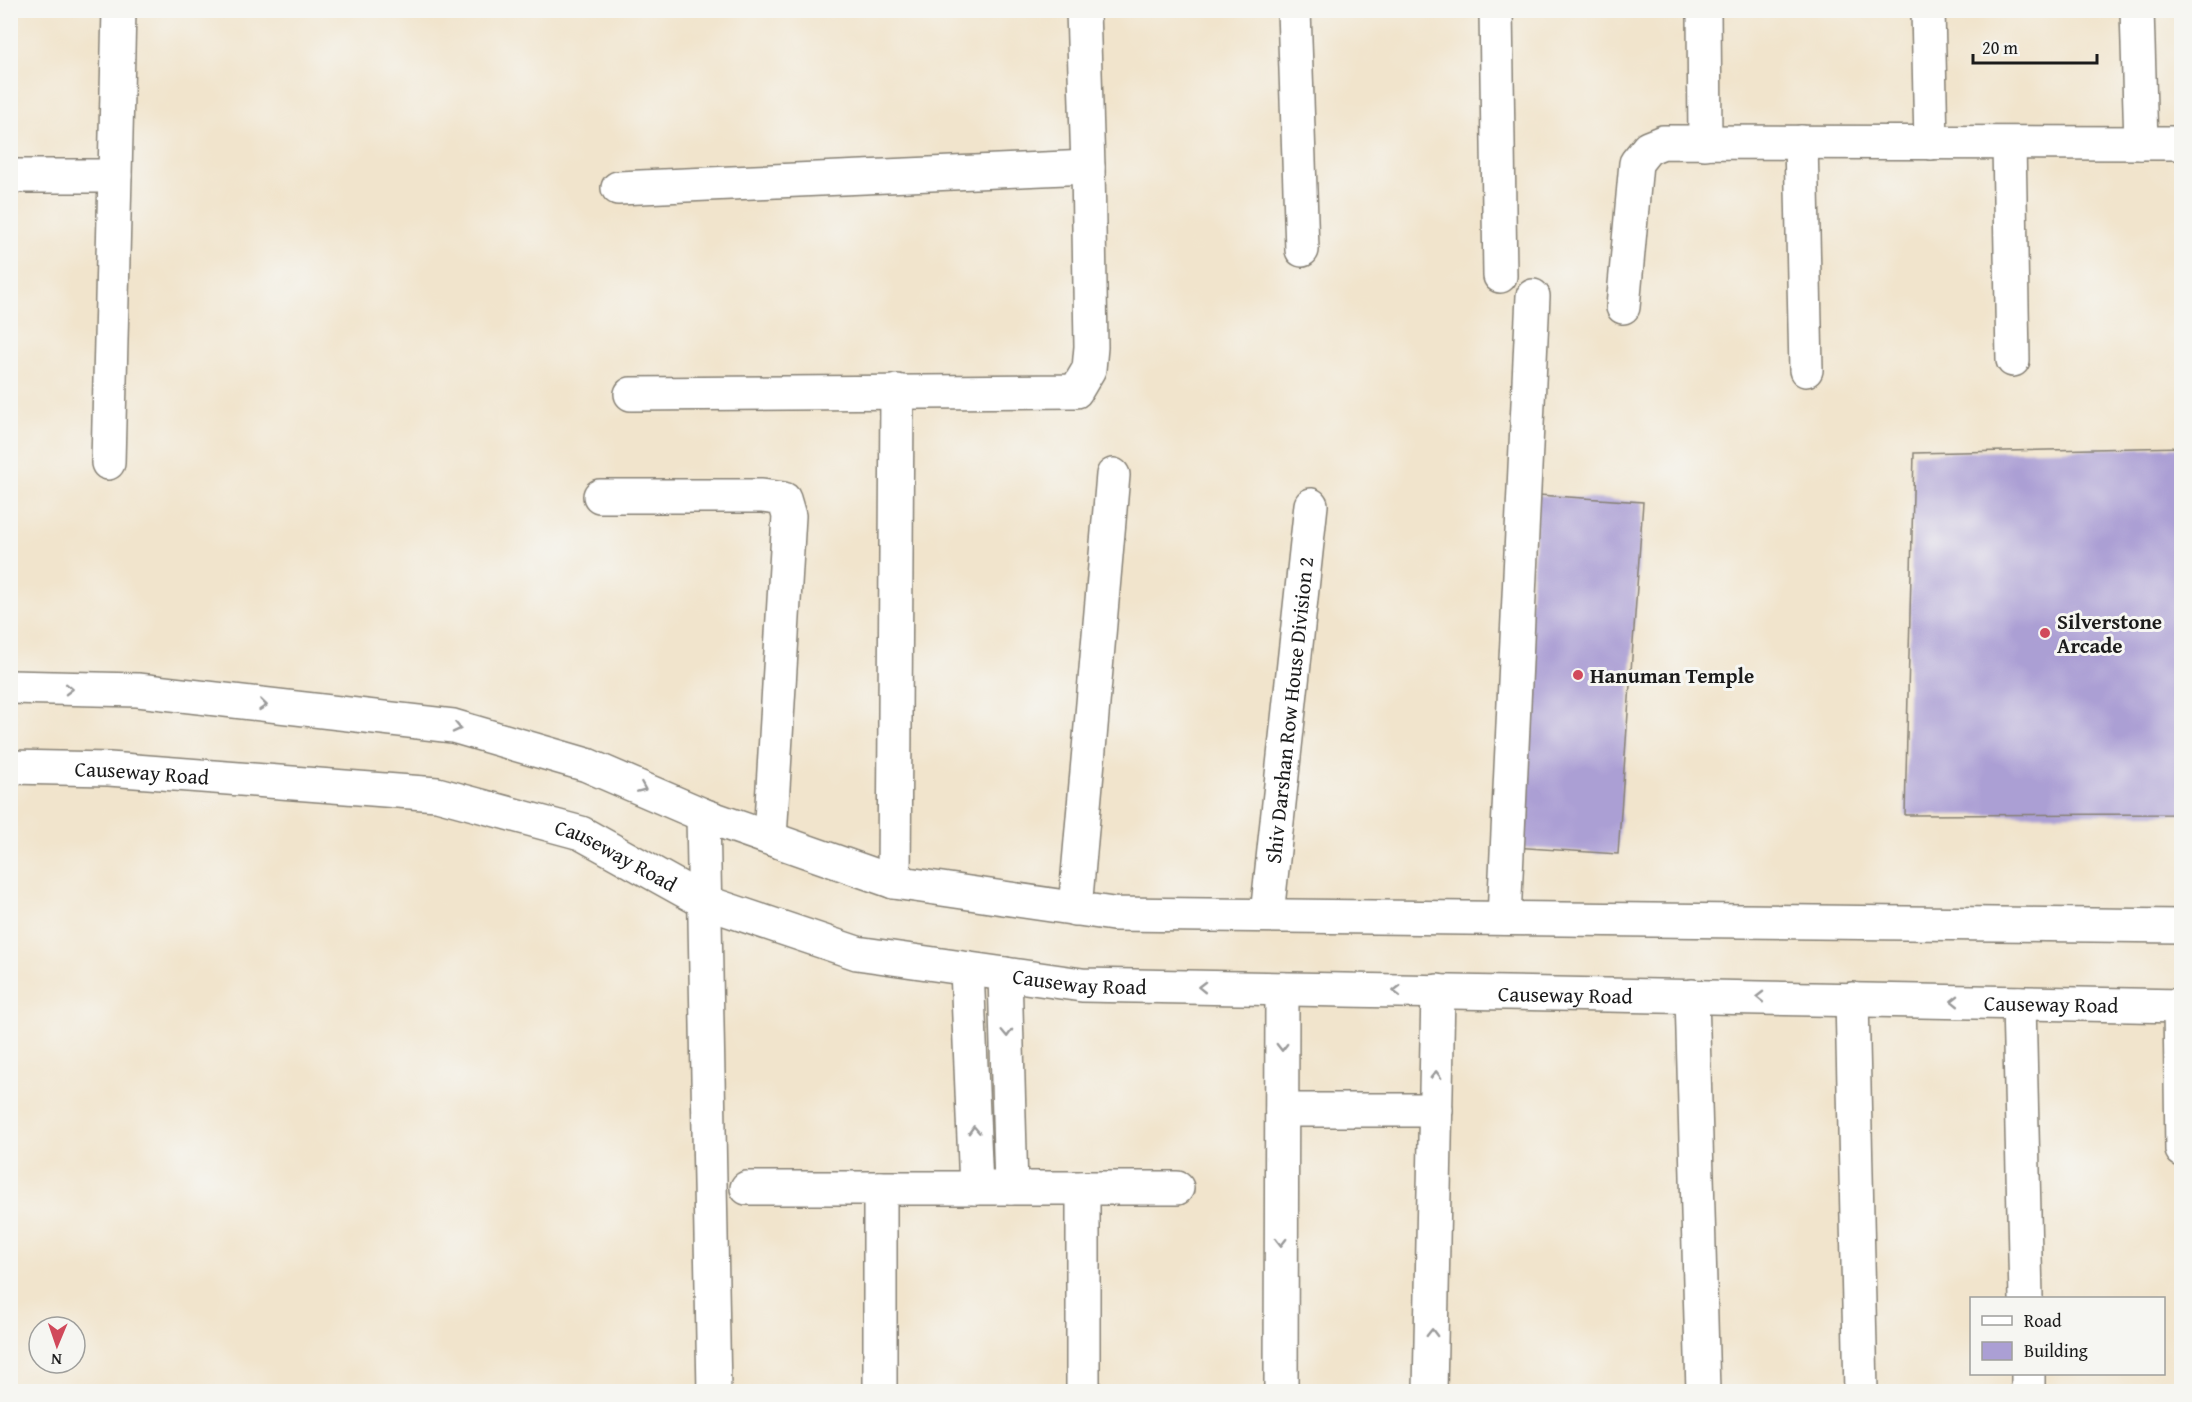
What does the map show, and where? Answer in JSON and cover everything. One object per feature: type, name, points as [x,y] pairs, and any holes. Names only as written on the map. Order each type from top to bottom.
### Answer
[{"type":"street","points":[[108,463],[119,10]]},
{"type":"street","points":[[630,394],[1076,391],[1089,369],[1091,347],[1083,10]]},
{"type":"street","points":[[1294,10],[1302,250]]},
{"type":"street","points":[[1496,10],[1500,276]]},
{"type":"street","points":[[1704,10],[1705,142]]},
{"type":"street","points":[[1928,10],[1931,143]]},
{"type":"street","points":[[2138,10],[2141,143]]},
{"type":"street","points":[[1623,307],[1636,163],[1648,148],[1663,142],[2181,144]]},
{"type":"street","points":[[1801,142],[1806,370]]},
{"type":"street","points":[[2009,144],[2013,360]]},
{"type":"street","points":[[618,188],[1088,167]]},
{"type":"street","points":[[10,176],[115,176]]},
{"type":"street","points":[[1504,918],[1533,296]]},
{"type":"street","points":[[894,882],[897,391]]},
{"type":"street","points":[[1075,909],[1113,475]]},
{"type":"street","points":[[600,496],[762,496],[784,499],[789,516],[770,838]]},
{"type":"street","name":"Shiv Darshan Row House Division 2","points":[[1267,915],[1311,505]]},
{"type":"street","points":[[10,687],[138,690],[453,726],[587,765],[703,814],[894,882],[1113,914],[2181,926]]},
{"type":"street","name":"Causeway Road","points":[[10,767],[109,769],[437,794],[581,833],[705,903],[857,953],[1082,985],[2180,1006]]},
{"type":"street","points":[[703,814],[714,1392]]},
{"type":"street","points":[[967,969],[976,1188]]},
{"type":"street","points":[[1005,974],[1011,1188]]},
{"type":"street","points":[[1281,1392],[1282,989]]},
{"type":"street","points":[[1431,1392],[1438,991]]},
{"type":"street","points":[[1692,996],[1703,1392]]},
{"type":"street","points":[[1852,999],[1861,1392]]},
{"type":"street","points":[[2019,1003],[2026,1297]]},
{"type":"street","points":[[2180,1006],[2181,1150]]},
{"type":"street","points":[[1282,1110],[1436,1110]]},
{"type":"street","points":[[747,1188],[1177,1188]]},
{"type":"street","points":[[880,1188],[880,1392]]},
{"type":"street","points":[[1083,1188],[1083,1392]]},
{"type":"street","points":[[2028,1375],[2028,1392]]},
{"type":"building","name":"Silverstone Arcade","points":[[2182,447],[2182,814],[1905,815],[1914,453]]},
{"type":"building","name":"Hanuman Temple","points":[[1538,495],[1643,502],[1618,854],[1513,847]]},
{"type":"place","name":"Silverstone Arcade","points":[[2045,633]]},
{"type":"place","name":"Hanuman Temple","points":[[1578,675]]}]
